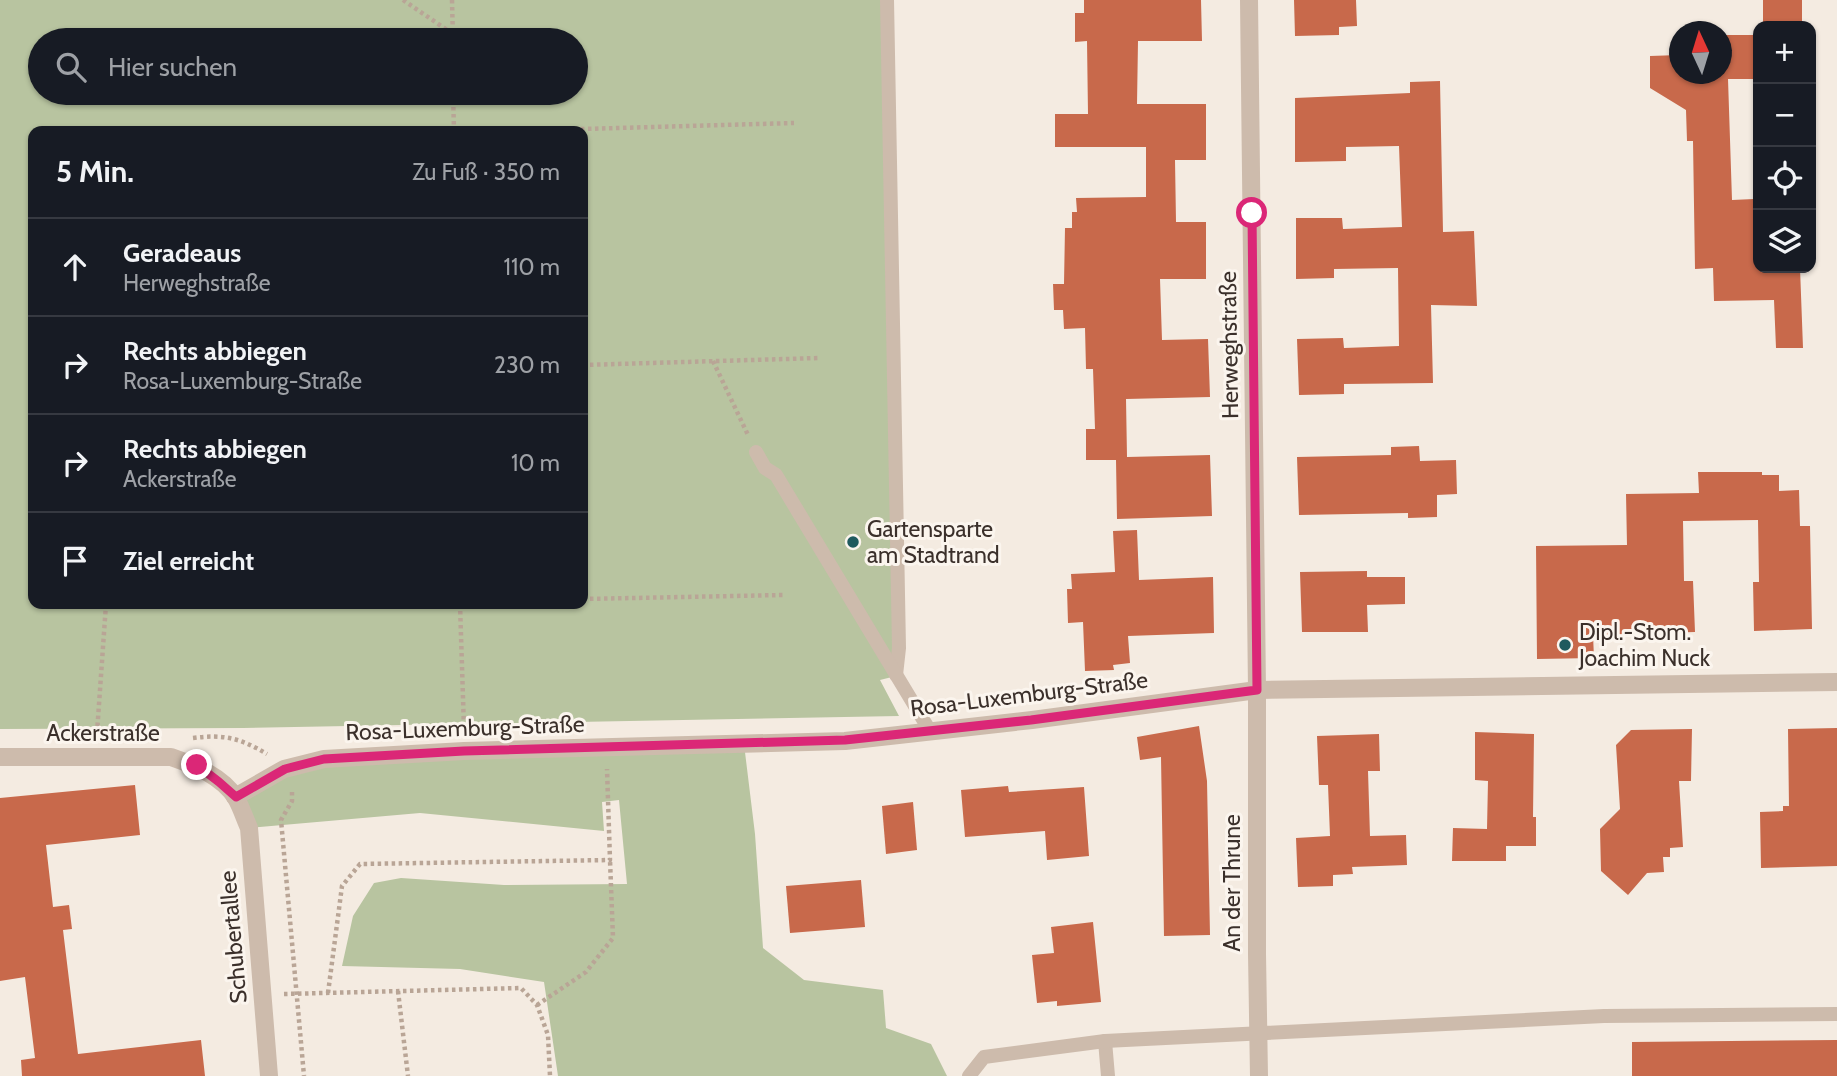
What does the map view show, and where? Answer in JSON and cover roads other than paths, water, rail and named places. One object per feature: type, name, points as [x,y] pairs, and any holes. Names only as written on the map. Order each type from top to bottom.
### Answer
[{"type":"street","name":"Herweghstraße","points":[[1249,0],[1257,690]]},
{"type":"street","name":"Rosa-Luxemburg-Straße","points":[[236,797],[285,769],[324,759],[464,751],[845,740],[1031,720],[1257,690],[1837,682]]},
{"type":"street","name":"An der Thrune","points":[[1257,690],[1259,1076]]},
{"type":"street","name":"Ackerstraße","points":[[0,757],[171,757],[197,765],[236,797]]},
{"type":"street","name":"Schubertallee","points":[[236,797],[248,828],[269,1076]]},
{"type":"lane","points":[[887,0],[899,648],[896,675]]},
{"type":"lane","points":[[755,452],[765,468],[776,475],[930,731]]},
{"type":"lane","points":[[969,1076],[984,1057],[1105,1041],[1604,1016],[1837,1014]]},
{"type":"lane","points":[[1105,1041],[1108,1076]]},
{"type":"place","name":"Gartensparte am Stadtrand","points":[[853,542]]},
{"type":"place","name":"Dipl.-Stom. Joachim Nuck","points":[[1565,645]]}]
